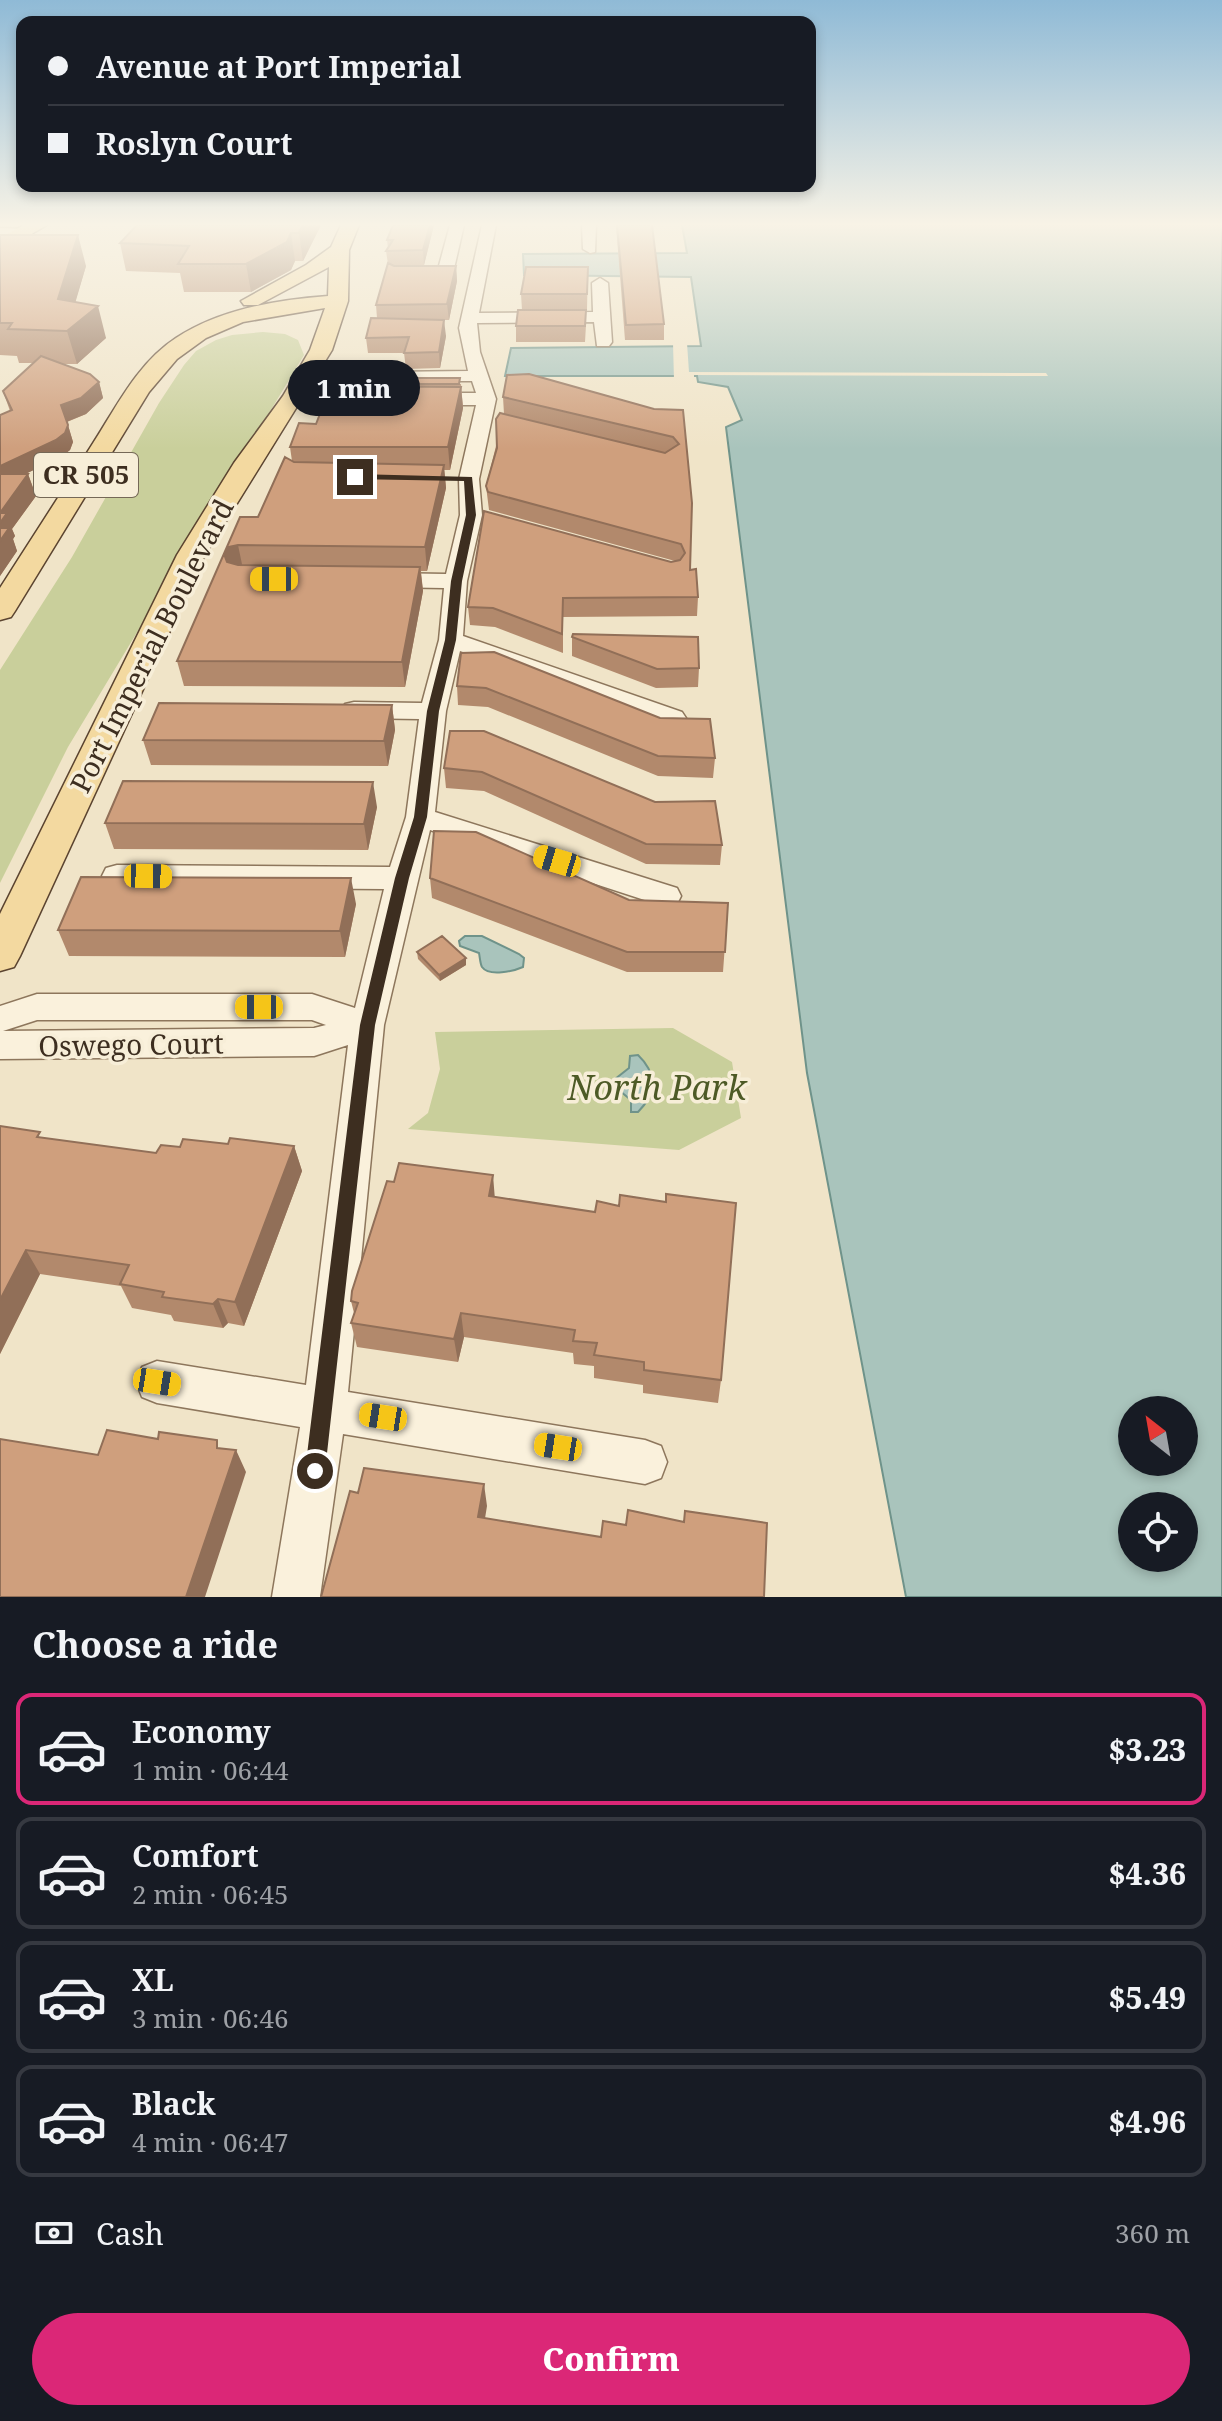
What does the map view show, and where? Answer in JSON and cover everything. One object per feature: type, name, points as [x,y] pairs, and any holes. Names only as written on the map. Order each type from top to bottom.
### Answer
[{"type":"main road","name":"CR 505","points":[[198,334],[214,319],[257,300]]},
{"type":"main road","name":"CR 505","points":[[0,611],[158,366],[179,345],[198,334],[256,314],[338,301]]},
{"type":"main road","name":"Port Imperial Boulevard","points":[[0,956],[191,555],[247,463],[294,397],[307,337],[338,301]]},
{"type":"main road","points":[[198,334],[247,326],[307,337]]},
{"type":"street","points":[[296,1597],[325,1407],[367,1025],[420,817],[433,711],[451,640],[456,581],[478,517],[461,478],[490,412],[463,325],[460,300]]},
{"type":"street","points":[[599,300],[604,317],[603,342]]},
{"type":"street","points":[[463,325],[604,317]]},
{"type":"street","points":[[479,376],[393,376],[386,399],[490,412]]},
{"type":"street","points":[[365,580],[456,581]]},
{"type":"street","points":[[451,640],[673,718]]},
{"type":"street","points":[[327,709],[433,711]]},
{"type":"street","points":[[420,817],[666,896]]},
{"type":"street","points":[[117,876],[402,878]]},
{"type":"street","name":"Oswego Court","points":[[0,1019],[37,1007],[312,1007],[367,1025]]},
{"type":"street","name":"Oswego Court","points":[[0,1045],[314,1042],[367,1025]]},
{"type":"street","points":[[157,1382],[325,1407],[645,1462]]},
{"type":"green space","points":[[263,332],[285,334],[298,340],[304,355],[68,747],[0,883],[0,670],[72,557],[159,403],[184,365],[196,351],[216,340]]},
{"type":"green space","name":"North Park","points":[[673,1028],[732,1062],[741,1118],[679,1150],[408,1129],[428,1113],[440,1069],[435,1032]]},
{"type":"water","points":[[694,300],[1222,300],[1222,1597],[906,1597],[807,1073],[726,427],[742,420],[728,387],[698,382],[697,376],[505,376],[511,348],[701,346]]},
{"type":"water","points":[[465,936],[482,936],[519,954],[524,958],[523,967],[502,972],[485,970],[479,953],[460,946],[459,941]]},
{"type":"water","points":[[638,1055],[649,1069],[652,1084],[644,1105],[638,1112],[631,1112],[631,1100],[610,1083],[629,1068],[630,1056]]},
{"type":"pier","points":[[673,343],[687,343],[689,372],[1046,373],[1048,376],[694,375],[694,380],[674,380]]},
{"type":"building","points":[[0,300],[61,300],[98,306],[67,331],[8,329],[12,323],[0,323]]},
{"type":"building","points":[[378,300],[448,300],[447,304],[376,305]]},
{"type":"building","points":[[624,300],[661,300],[664,324],[626,325]]},
{"type":"building","points":[[518,310],[586,310],[585,326],[516,326]]},
{"type":"building","points":[[371,318],[444,320],[439,352],[404,353],[409,337],[366,338]]},
{"type":"building","points":[[41,356],[90,374],[99,382],[81,398],[61,405],[68,425],[65,433],[0,466],[0,415],[12,410],[3,391]]},
{"type":"building","points":[[529,374],[654,409],[683,410],[692,503],[690,570],[696,569],[698,597],[563,598],[562,634],[493,608],[468,607],[484,511],[671,562],[680,560],[685,553],[681,544],[488,492],[486,486],[497,448],[496,419],[500,413],[665,453],[679,444],[673,437],[503,397],[507,375]]},
{"type":"building","points":[[402,378],[460,378],[459,384],[400,384]]},
{"type":"building","points":[[331,386],[461,387],[448,447],[290,447],[299,423],[316,424]]},
{"type":"building","points":[[285,457],[294,462],[444,465],[425,547],[238,545],[229,547],[224,554],[227,562],[238,565],[420,567],[402,662],[177,661],[240,517],[258,517]]},
{"type":"building","points":[[0,474],[28,474],[0,513]]},
{"type":"building","points":[[0,528],[9,528],[0,541]]},
{"type":"building","points":[[573,634],[698,637],[699,668],[657,669],[572,637]]},
{"type":"building","points":[[494,652],[660,718],[710,719],[715,758],[658,756],[486,688],[457,686],[461,653]]},
{"type":"building","points":[[159,703],[392,705],[384,741],[143,740]]},
{"type":"building","points":[[450,731],[484,731],[655,802],[715,801],[722,845],[646,844],[482,772],[444,768]]},
{"type":"building","points":[[123,781],[373,782],[364,824],[105,823]]},
{"type":"building","points":[[434,831],[476,832],[629,900],[728,903],[725,952],[627,952],[430,878]]},
{"type":"building","points":[[81,877],[351,878],[340,931],[58,930]]},
{"type":"building","points":[[442,936],[466,958],[439,975],[417,952]]},
{"type":"building","points":[[0,1126],[40,1132],[37,1137],[156,1153],[161,1145],[180,1147],[183,1139],[228,1144],[230,1138],[294,1146],[235,1302],[218,1299],[213,1304],[162,1297],[164,1292],[120,1284],[129,1265],[26,1250],[0,1300]]},
{"type":"building","points":[[399,1163],[493,1175],[489,1196],[595,1212],[597,1201],[619,1206],[620,1195],[666,1202],[666,1194],[736,1203],[721,1380],[644,1370],[644,1362],[594,1355],[597,1343],[573,1341],[575,1330],[461,1313],[454,1339],[351,1323],[358,1303],[351,1301],[352,1291],[387,1181],[394,1182]]},
{"type":"building","points":[[107,1430],[158,1439],[159,1432],[217,1440],[217,1448],[236,1450],[186,1597],[0,1597],[0,1439],[98,1455]]},
{"type":"building","points":[[364,1468],[484,1484],[478,1517],[601,1537],[603,1521],[626,1525],[628,1510],[684,1522],[685,1511],[767,1523],[764,1597],[321,1597],[350,1491],[358,1493]]},
{"type":"route","points":[[315,1471],[325,1407],[367,1025],[420,817],[433,711],[451,640],[456,581],[471,515],[469,479],[355,477]]}]
